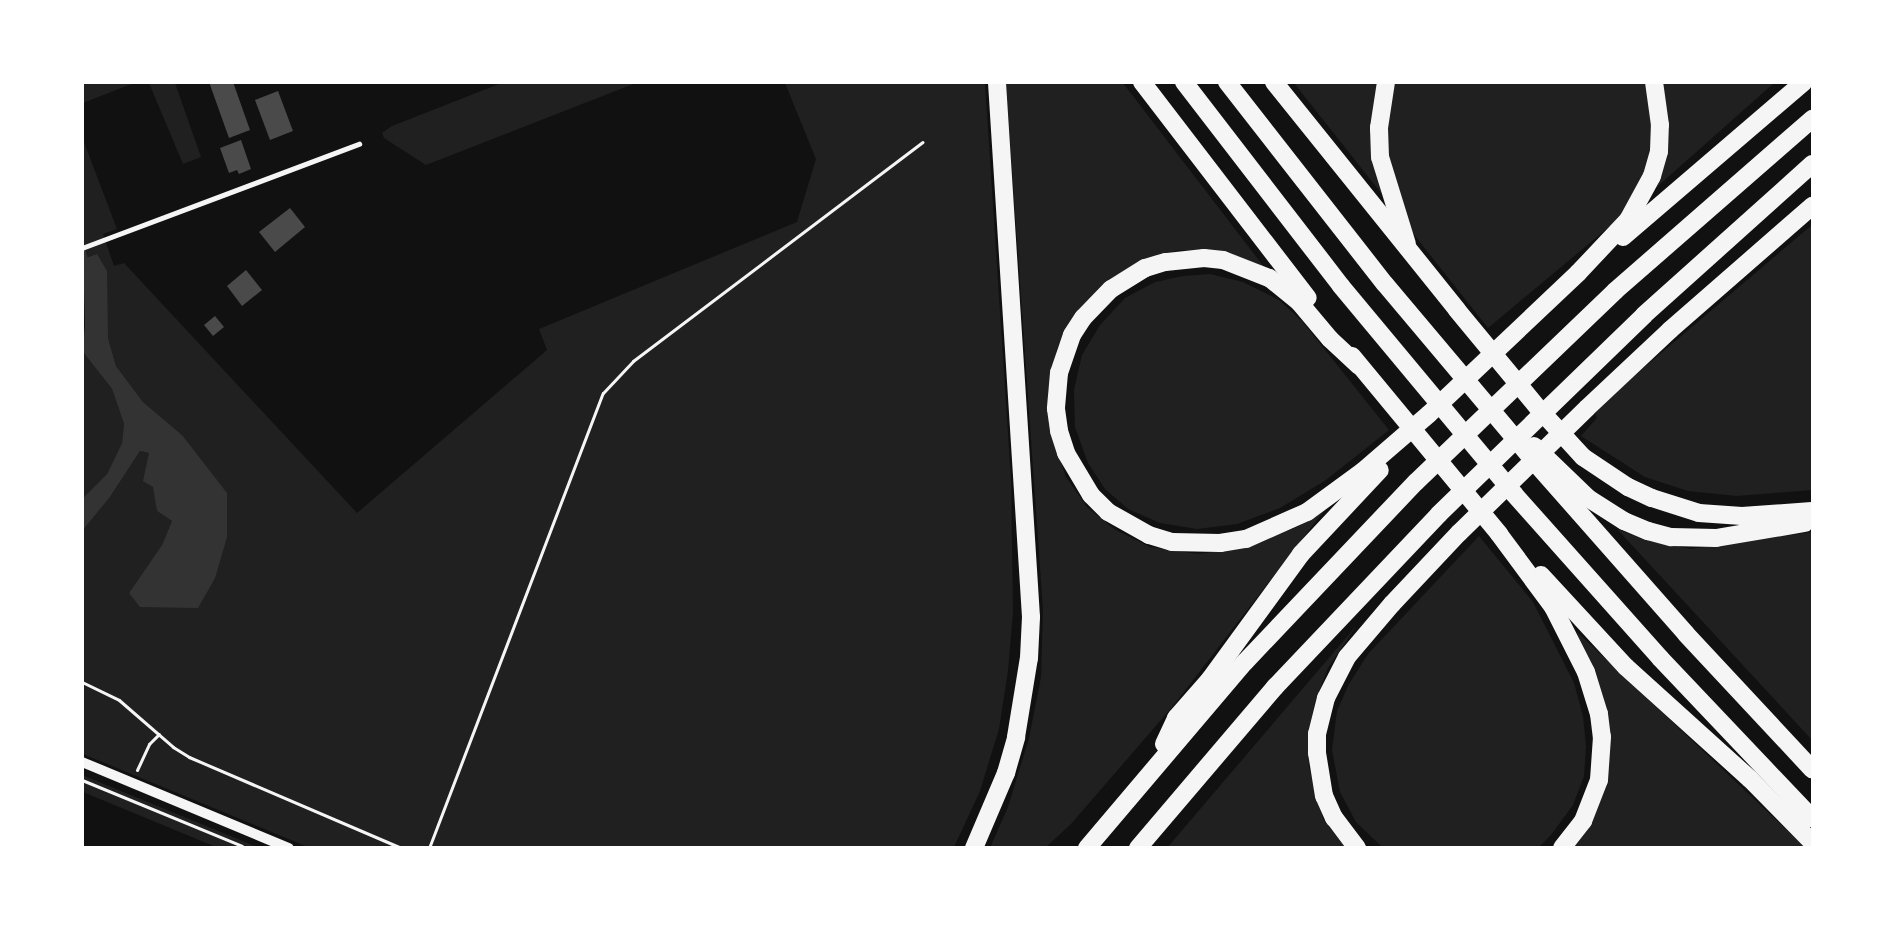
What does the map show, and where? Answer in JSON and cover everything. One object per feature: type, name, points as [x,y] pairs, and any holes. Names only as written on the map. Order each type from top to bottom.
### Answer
[{"type":"highway","points":[[974,848],[1006,773],[1016,737],[1024,700],[1030,638],[1030,578],[997,82]]},
{"type":"highway","points":[[1142,82],[1359,366],[1499,534],[1552,607],[1572,641],[1586,672],[1599,714],[1602,737],[1599,780],[1583,821],[1562,848]]},
{"type":"highway","points":[[1184,82],[1341,286],[1514,494],[1675,674],[1812,818]]},
{"type":"highway","points":[[1227,82],[1354,246],[1497,417],[1635,578],[1812,769]]},
{"type":"highway","points":[[1274,82],[1411,254],[1539,409],[1583,457],[1628,487],[1699,513],[1720,516],[1812,511]]},
{"type":"highway","points":[[1386,82],[1379,128],[1380,157],[1411,254]]},
{"type":"highway","points":[[1578,273],[1628,220],[1652,176],[1659,151],[1660,125],[1654,82]]},
{"type":"highway","points":[[1154,768],[1176,718],[1210,679],[1301,554],[1389,453],[1578,273],[1804,82]]},
{"type":"highway","points":[[1087,848],[1245,662],[1416,482],[1542,358],[1685,227],[1812,119]]},
{"type":"highway","points":[[1138,848],[1275,687],[1439,514],[1568,388],[1714,251],[1812,164]]},
{"type":"highway","points":[[1357,848],[1334,818],[1319,775],[1317,734],[1326,698],[1347,657],[1367,632],[1459,533],[1587,408],[1670,330],[1812,206]]},
{"type":"highway","points":[[1359,366],[1330,339],[1299,302],[1269,278],[1223,260],[1204,258],[1165,262],[1145,268],[1111,289],[1083,318],[1072,335],[1059,373],[1056,409],[1059,431],[1077,476],[1108,512],[1149,536],[1172,542],[1196,544],[1246,539],[1276,528],[1336,492],[1389,453]]},
{"type":"highway","points":[[1497,417],[1548,457],[1588,498],[1624,521],[1648,531],[1671,537],[1716,538],[1812,522]]},
{"type":"highway","points":[[1674,504],[1744,506],[1812,500]]},
{"type":"highway","points":[[1499,534],[1516,547],[1626,667],[1750,779],[1812,842]]},
{"type":"street","points":[[82,762],[289,848]]},
{"type":"lane","points":[[82,248],[359,144]]},
{"type":"path","points":[[429,848],[603,393],[633,361],[923,142]]},
{"type":"path","points":[[82,682],[119,700],[173,747],[207,766],[401,848]]},
{"type":"path","points":[[130,782],[149,744],[159,734]]},
{"type":"path","points":[[82,780],[245,848]]},
{"type":"shaded area","points":[[83,82],[134,82],[134,83],[83,103]]},
{"type":"shaded area","points":[[504,82],[636,83],[426,165],[384,138],[382,133],[392,126]]},
{"type":"shaded area","points":[[149,83],[175,83],[201,157],[183,164]]},
{"type":"shaded area","points":[[785,83],[985,83],[1011,480],[1013,612],[1008,671],[999,729],[980,791],[954,847],[308,847],[83,754],[83,530],[110,497],[140,451],[150,453],[157,511],[172,521],[162,545],[129,593],[198,608],[182,435],[143,402],[116,366],[108,338],[97,254],[83,259],[82,137],[117,229],[103,234],[114,266],[124,263],[357,513],[547,350],[539,329],[797,222],[816,159]]},
{"type":"shaded area","points":[[1006,83],[1123,83],[1264,267],[1243,258],[1215,251],[1179,250],[1144,260],[1108,280],[1081,310],[1058,346],[1048,390],[1051,432],[1066,477],[1087,507],[1114,529],[1150,547],[1198,554],[1245,548],[1299,526],[1327,507],[1173,706],[1071,824],[1046,847],[990,848],[1008,807],[1029,738],[1041,677],[1043,610]]},
{"type":"shaded area","points":[[1294,83],[1774,83],[1658,186],[1488,328]]},
{"type":"shaded area","points":[[1812,225],[1812,490],[1737,496],[1688,491],[1645,477],[1581,436],[1597,418],[1594,410]]},
{"type":"shaded area","points":[[97,254],[107,271],[108,338],[116,366],[143,402],[182,435],[227,493],[227,537],[215,578],[198,608],[140,607],[129,593],[162,545],[172,521],[157,511],[153,487],[143,481],[149,453],[140,451],[110,497],[83,530],[83,498],[107,474],[122,443],[124,424],[112,389],[83,352],[85,324],[83,259]]},
{"type":"shaded area","points":[[1210,274],[1243,282],[1279,300],[1302,321],[1389,430],[1326,480],[1280,508],[1237,524],[1197,529],[1160,523],[1128,509],[1105,489],[1088,463],[1075,427],[1074,390],[1082,355],[1100,325],[1125,298],[1155,282],[1183,276]]},
{"type":"shaded area","points":[[83,352],[112,389],[124,424],[122,443],[107,474],[83,498]]},
{"type":"shaded area","points":[[1617,529],[1645,540],[1691,549],[1812,532],[1812,740]]},
{"type":"shaded area","points":[[1479,536],[1533,602],[1574,683],[1583,716],[1586,746],[1584,776],[1573,805],[1539,847],[1382,847],[1356,822],[1340,792],[1332,750],[1337,711],[1349,684],[1368,654]]},
{"type":"shaded area","points":[[1357,625],[1328,668],[1315,702],[1308,735],[1309,768],[1323,819],[1345,847],[1167,848]]},
{"type":"shaded area","points":[[1577,632],[1805,847],[1572,848],[1602,794],[1609,765],[1608,728]]},
{"type":"shaded area","points":[[82,775],[257,847],[216,847],[83,792]]},
{"type":"building","points":[[209,82],[233,82],[250,130],[229,138]]},
{"type":"building","points":[[278,91],[293,131],[270,140],[255,100]]},
{"type":"building","points":[[241,140],[251,169],[239,174],[237,170],[229,173],[220,148]]},
{"type":"building","points":[[290,208],[305,227],[275,252],[259,232]]},
{"type":"building","points":[[246,270],[262,290],[242,306],[227,286]]},
{"type":"building","points":[[215,316],[224,327],[213,336],[204,325]]},
{"type":"waterway","points":[[82,249],[87,265]]}]
